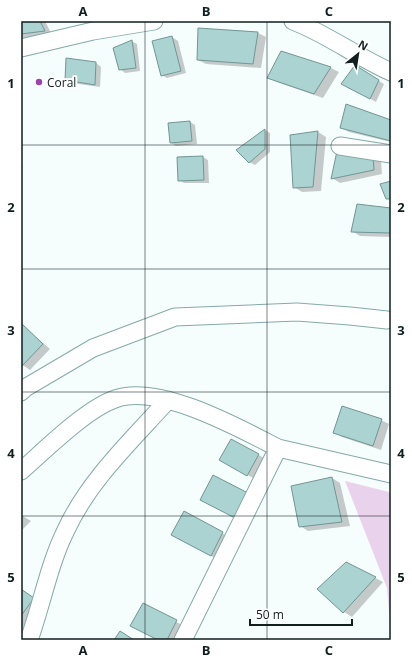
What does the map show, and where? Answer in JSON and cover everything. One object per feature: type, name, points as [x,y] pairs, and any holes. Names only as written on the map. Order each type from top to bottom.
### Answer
[{"type":"street","points":[[21,48],[93,31],[154,21]]},
{"type":"street","points":[[292,21],[314,29],[375,65],[391,72]]},
{"type":"street","points":[[340,146],[391,154]]},
{"type":"street","points":[[21,392],[25,388],[93,348],[175,317],[297,312],[387,320]]},
{"type":"street","points":[[21,471],[92,411],[115,398],[140,395],[168,400],[205,413],[278,448],[391,474]]},
{"type":"street","points":[[29,640],[56,554],[72,518],[100,477],[168,400]]},
{"type":"street","points":[[183,640],[278,448]]},
{"type":"shaded area","points":[[345,481],[389,492],[391,495],[391,633],[387,588]]},
{"type":"building","points":[[21,21],[40,21],[45,31],[21,34]]},
{"type":"building","points":[[198,28],[258,32],[253,64],[197,60]]},
{"type":"building","points":[[172,36],[181,71],[161,76],[152,41]]},
{"type":"building","points":[[132,40],[136,68],[119,70],[113,48]]},
{"type":"building","points":[[281,51],[331,67],[314,94],[267,78]]},
{"type":"building","points":[[66,58],[96,62],[95,85],[65,80]]},
{"type":"building","points":[[355,65],[379,80],[370,99],[341,84]]},
{"type":"building","points":[[346,104],[391,120],[391,141],[340,128]]},
{"type":"building","points":[[190,121],[192,141],[170,143],[168,123]]},
{"type":"building","points":[[265,129],[265,149],[249,163],[236,150]]},
{"type":"building","points":[[318,131],[313,187],[293,188],[290,135]]},
{"type":"building","points":[[337,151],[373,156],[374,170],[331,179]]},
{"type":"building","points":[[203,156],[204,180],[178,181],[177,157]]},
{"type":"building","points":[[391,181],[391,199],[386,199],[380,184]]},
{"type":"building","points":[[357,204],[391,208],[391,233],[351,232]]},
{"type":"building","points":[[21,323],[43,344],[22,366],[21,365]]},
{"type":"building","points":[[342,406],[382,419],[373,446],[333,433]]},
{"type":"building","points":[[231,439],[259,454],[247,476],[219,460]]},
{"type":"building","points":[[213,475],[248,493],[235,518],[200,500]]},
{"type":"building","points":[[332,477],[342,522],[299,527],[291,486]]},
{"type":"building","points":[[184,511],[223,532],[211,556],[171,535]]},
{"type":"building","points":[[346,562],[376,577],[343,613],[317,589]]},
{"type":"building","points":[[21,589],[34,598],[21,616]]},
{"type":"building","points":[[143,603],[177,620],[167,640],[158,640],[130,626]]},
{"type":"building","points":[[120,631],[134,640],[114,640]]},
{"type":"place","name":"Coral","points":[[39,82]]}]
